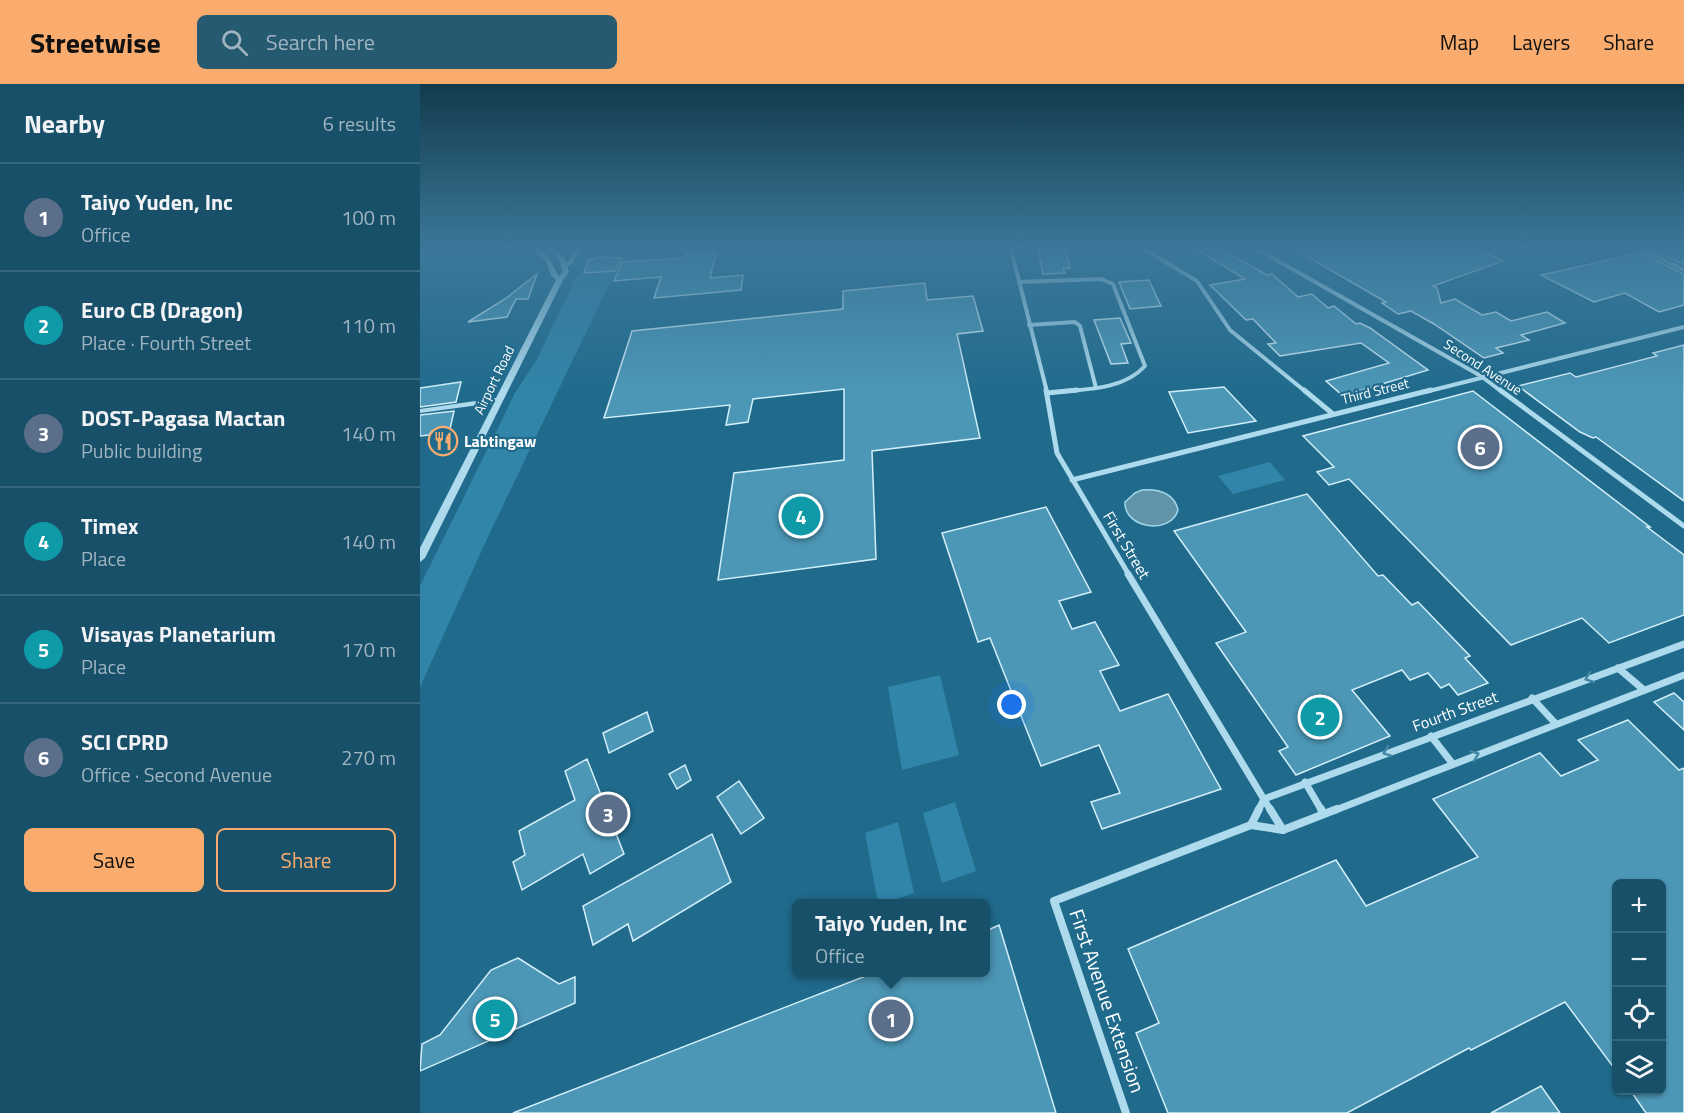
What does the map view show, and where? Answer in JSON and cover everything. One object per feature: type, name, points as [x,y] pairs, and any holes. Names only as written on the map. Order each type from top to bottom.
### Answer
[{"type":"street","name":"Airport Road","points":[[420,558],[551,297]]},
{"type":"street","name":"First Street","points":[[1022,297],[1047,393],[1057,453],[1189,678],[1284,830]]},
{"type":"street","points":[[1047,393],[1096,388],[1134,376],[1145,366],[1118,297]]},
{"type":"street","points":[[1209,297],[1230,330],[1333,414]]},
{"type":"street","name":"Second Avenue","points":[[1342,297],[1481,376],[1684,526]]},
{"type":"street","points":[[1029,325],[1075,322],[1080,326],[1096,388]]},
{"type":"street","name":"Third Street","points":[[1072,480],[1684,327]]},
{"type":"street","points":[[420,411],[499,400]]},
{"type":"street","name":"Fourth Street","points":[[1264,799],[1532,698],[1684,644]]},
{"type":"street","points":[[1618,668],[1644,690]]},
{"type":"street","points":[[1264,799],[1251,825],[1284,830],[1684,675]]},
{"type":"street","points":[[1532,698],[1556,724]]},
{"type":"street","points":[[1431,736],[1452,763]]},
{"type":"street","points":[[1305,782],[1323,813]]},
{"type":"street","name":"First Avenue Extension","points":[[1126,1113],[1054,901],[1251,825]]},
{"type":"shaded area","points":[[567,297],[603,297],[486,541],[420,687],[420,586],[515,393],[537,359]]},
{"type":"shaded area","points":[[1270,462],[1285,480],[1233,494],[1218,476]]},
{"type":"shaded area","points":[[1142,490],[1159,491],[1169,496],[1178,510],[1174,518],[1158,526],[1148,526],[1132,518],[1125,502]]},
{"type":"shaded area","points":[[940,675],[959,755],[902,770],[888,687]]},
{"type":"shaded area","points":[[955,802],[976,871],[942,883],[923,813]]},
{"type":"shaded area","points":[[898,822],[914,893],[897,899],[877,899],[865,833]]},
{"type":"building","points":[[529,297],[528,299],[516,299],[507,317],[468,322],[505,299]]},
{"type":"building","points":[[843,297],[927,297],[927,300],[973,297],[983,331],[957,334],[980,438],[872,451],[876,559],[718,580],[734,473],[844,460],[844,389],[753,399],[748,422],[726,425],[730,405],[604,418],[632,331],[843,309]]},
{"type":"building","points":[[1125,297],[1157,297],[1161,306],[1130,309]]},
{"type":"building","points":[[1222,297],[1315,297],[1328,308],[1334,306],[1356,324],[1360,323],[1370,328],[1428,370],[1343,396],[1326,381],[1389,363],[1361,343],[1280,356],[1268,344],[1276,343],[1253,319],[1246,320]]},
{"type":"building","points":[[1377,297],[1439,297],[1441,303],[1455,299],[1482,315],[1496,312],[1511,321],[1547,312],[1565,323],[1521,335],[1529,340],[1496,348],[1503,353],[1484,358],[1434,324],[1411,311],[1398,314],[1382,303],[1386,302]]},
{"type":"building","points":[[1584,297],[1611,297],[1594,302]]},
{"type":"building","points":[[1632,297],[1684,297],[1684,305],[1659,312]]},
{"type":"building","points":[[1120,318],[1131,343],[1121,344],[1128,363],[1111,364],[1094,320]]},
{"type":"building","points":[[1684,345],[1684,501],[1596,437],[1593,438],[1580,432],[1518,386],[1570,373],[1576,377],[1657,356],[1653,353]]},
{"type":"building","points":[[461,382],[456,402],[420,407],[420,388]]},
{"type":"building","points":[[1224,387],[1256,421],[1188,433],[1169,392]]},
{"type":"building","points":[[1473,391],[1684,555],[1684,615],[1609,643],[1582,618],[1511,645],[1349,479],[1329,485],[1317,472],[1334,467],[1303,436]]},
{"type":"building","points":[[454,411],[450,429],[432,431],[429,435],[420,436],[420,415]]},
{"type":"building","points":[[1307,494],[1378,576],[1383,575],[1412,605],[1418,602],[1470,656],[1465,658],[1488,683],[1458,695],[1449,684],[1441,688],[1428,673],[1410,680],[1402,670],[1352,690],[1390,736],[1296,775],[1279,751],[1288,747],[1216,643],[1246,632],[1174,531]]},
{"type":"building","points":[[1046,507],[1091,592],[1059,601],[1072,629],[1095,622],[1119,665],[1100,671],[1120,711],[1168,694],[1221,789],[1102,829],[1091,802],[1120,793],[1099,745],[1041,766],[990,638],[978,642],[942,533]]},
{"type":"building","points":[[1674,693],[1684,702],[1684,730],[1654,702]]},
{"type":"building","points":[[647,712],[653,731],[609,753],[603,733]]},
{"type":"building","points":[[1628,720],[1679,770],[1684,768],[1684,1113],[1646,1113],[1633,1095],[1666,1095],[1666,879],[1612,879],[1612,1065],[1565,1002],[1471,1050],[1469,1048],[1347,1113],[1168,1113],[1136,1033],[1159,1023],[1128,949],[1336,860],[1366,906],[1478,857],[1433,799],[1540,753],[1561,776],[1598,760],[1578,740]]},
{"type":"building","points":[[587,759],[624,854],[590,874],[583,854],[522,890],[513,862],[525,855],[519,831],[575,800],[565,771]]},
{"type":"building","points":[[685,765],[691,780],[677,789],[669,774]]},
{"type":"building","points":[[739,781],[764,818],[741,834],[717,797]]},
{"type":"building","points":[[712,834],[731,882],[633,941],[628,924],[593,945],[583,906]]},
{"type":"building","points":[[999,925],[1056,1113],[513,1113],[863,977],[990,977],[990,929]]},
{"type":"building","points":[[518,958],[559,984],[575,977],[575,1003],[420,1071],[422,1044],[440,1035],[491,970]]},
{"type":"building","points":[[1541,1086],[1560,1113],[1491,1113]]},
{"type":"place","name":"Labtingaw","points":[[443,441]]},
{"type":"place","name":"SCI CPRD","points":[[1480,447]]},
{"type":"place","name":"Timex","points":[[801,516]]},
{"type":"place","name":"Euro CB (Dragon)","points":[[1320,717]]},
{"type":"place","name":"DOST-Pagasa Mactan","points":[[608,814]]},
{"type":"place","name":"Visayas Planetarium","points":[[495,1019]]},
{"type":"place","name":"Taiyo Yuden, Inc","points":[[891,1019]]}]
